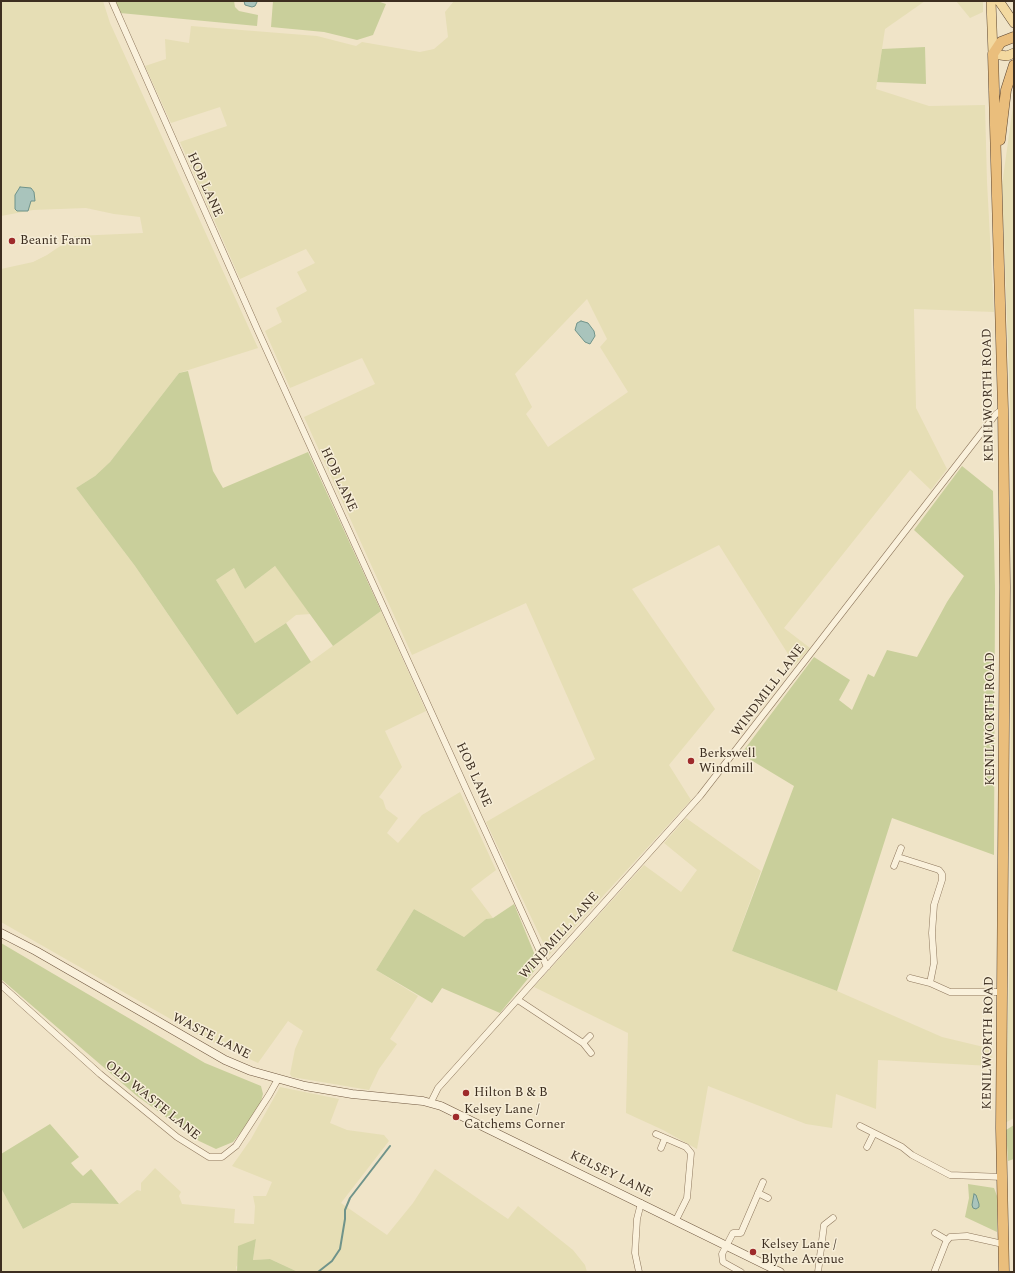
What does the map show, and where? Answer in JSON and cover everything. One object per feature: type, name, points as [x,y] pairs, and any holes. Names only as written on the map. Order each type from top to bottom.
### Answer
[{"type":"highway","points":[[996,166],[993,54],[1001,42],[1014,37]]},
{"type":"highway","points":[[996,166],[1006,90],[1014,65]]},
{"type":"highway","name":"KENILWORTH ROAD","points":[[996,166],[1003,409],[1005,595],[1001,1128],[1004,1272]]},
{"type":"main road","points":[[991,1],[993,54],[1003,56],[1014,53]]},
{"type":"main road","points":[[1000,1],[1012,20]]},
{"type":"main road","name":"WASTE LANE","points":[[1,933],[36,951],[225,1060],[278,1079],[352,1094],[431,1102]]},
{"type":"main road","name":"KELSEY LANE","points":[[431,1102],[676,1220],[780,1272]]},
{"type":"street","name":"HOB LANE","points":[[112,1],[258,331],[547,967]]},
{"type":"street","name":"WINDMILL LANE","points":[[431,1102],[438,1088],[700,796],[996,414],[1003,409]]},
{"type":"street","points":[[894,866],[901,848]]},
{"type":"street","points":[[898,857],[939,870],[942,874],[942,880],[934,905],[932,933],[934,963],[930,983]]},
{"type":"street","points":[[910,978],[930,983],[950,992],[1002,992]]},
{"type":"street","name":"OLD WASTE LANE","points":[[1,986],[106,1078],[177,1137],[209,1157],[222,1157],[236,1146],[278,1079]]},
{"type":"street","points":[[518,1000],[583,1043],[591,1054]]},
{"type":"street","points":[[583,1043],[590,1036]]},
{"type":"street","points":[[860,1126],[902,1146],[912,1155],[950,1175],[1003,1177]]},
{"type":"street","points":[[867,1147],[874,1133]]},
{"type":"street","points":[[656,1134],[686,1147],[690,1153],[687,1198],[676,1220]]},
{"type":"street","points":[[661,1148],[665,1138]]},
{"type":"street","points":[[741,1272],[728,1265],[722,1259],[722,1254],[733,1233],[741,1233],[763,1182]]},
{"type":"street","points":[[758,1193],[768,1198]]},
{"type":"street","points":[[638,1272],[635,1253],[637,1219],[641,1203]]},
{"type":"street","points":[[818,1272],[824,1225],[833,1218]]},
{"type":"street","points":[[934,1233],[947,1240]]},
{"type":"street","points":[[935,1270],[947,1240],[954,1236],[967,1236],[1003,1244]]},
{"type":"shaded area","points":[[1,1],[103,1],[110,23],[258,348],[179,373],[110,462],[95,476],[76,488],[135,566],[237,715],[381,611],[426,711],[385,731],[402,767],[379,797],[383,800],[386,809],[398,818],[387,833],[398,843],[422,815],[460,792],[496,870],[471,889],[493,918],[486,919],[464,937],[414,909],[376,970],[418,996],[390,1039],[397,1044],[379,1069],[369,1090],[292,1077],[290,1074],[295,1049],[303,1031],[288,1021],[258,1063],[202,1037],[1,922],[1,269],[33,262],[47,255],[75,236],[143,233],[140,217],[114,214],[86,208],[33,210],[1,216]]},
{"type":"shaded area","points":[[454,1],[925,1],[885,29],[876,89],[929,106],[985,105],[987,182],[994,312],[914,309],[916,408],[947,469],[931,490],[910,470],[784,628],[810,648],[795,665],[719,545],[632,589],[715,709],[669,765],[691,800],[549,955],[486,822],[595,759],[526,603],[412,655],[304,417],[375,384],[362,358],[290,388],[265,331],[282,322],[276,308],[307,291],[297,272],[315,263],[306,249],[240,279],[180,142],[227,126],[220,107],[171,123],[145,66],[166,59],[165,39],[189,43],[191,26],[317,36],[356,46],[362,42],[420,52],[434,49],[448,37],[445,12]],"holes":[[[587,299],[607,339],[600,347],[628,392],[548,447],[526,414],[532,407],[515,374]]]},
{"type":"shaded area","points":[[956,1],[983,1],[983,12],[970,18]]},
{"type":"shaded area","points":[[1014,99],[1014,1118],[1005,1123],[1010,950],[1012,455],[1002,185]]},
{"type":"shaded area","points":[[275,566],[311,614],[296,615],[255,643],[216,580],[234,568],[245,589]]},
{"type":"shaded area","points":[[686,818],[761,871],[732,951],[837,991],[942,1037],[992,1049],[991,1066],[878,1060],[876,1109],[836,1094],[832,1128],[806,1124],[708,1086],[697,1149],[663,1130],[626,1113],[628,1033],[534,987],[644,865],[681,892],[697,870],[664,843]]},
{"type":"shaded area","points":[[280,1087],[339,1099],[330,1123],[347,1130],[384,1135],[389,1141],[341,1203],[387,1235],[413,1203],[435,1169],[508,1219],[518,1206],[573,1250],[585,1265],[587,1272],[298,1272],[270,1259],[253,1260],[256,1239],[236,1267],[237,1272],[1,1272],[1,1188],[23,1229],[72,1203],[119,1204],[137,1190],[141,1191],[141,1183],[155,1168],[181,1192],[179,1196],[182,1204],[235,1209],[234,1223],[254,1224],[255,1206],[253,1196],[266,1196],[272,1182],[232,1166],[251,1139]]},
{"type":"green space","points":[[115,1],[234,1],[235,7],[239,11],[258,15],[257,26],[120,13]]},
{"type":"green space","points":[[273,1],[377,1],[386,4],[373,35],[357,40],[324,32],[271,27]]},
{"type":"green space","points":[[925,47],[926,84],[877,82],[882,49]]},
{"type":"green space","points":[[188,371],[213,471],[223,488],[308,452],[381,611],[333,646],[275,566],[245,589],[234,568],[216,580],[255,643],[286,623],[311,662],[237,715],[135,566],[76,488],[95,476],[110,462],[179,373]]},
{"type":"green space","points":[[962,466],[993,491],[995,589],[994,855],[892,818],[837,991],[732,951],[794,786],[741,754],[814,657],[850,680],[839,700],[852,710],[868,674],[874,677],[887,650],[917,657],[947,602],[964,576],[914,530]]},
{"type":"green space","points":[[514,904],[539,965],[500,1013],[442,988],[432,1003],[376,970],[414,909],[464,937],[486,919],[493,918]]},
{"type":"green space","points":[[1,943],[205,1063],[261,1086],[263,1094],[260,1105],[247,1125],[233,1142],[216,1149],[199,1141],[137,1096],[1,979]]},
{"type":"green space","points":[[50,1124],[79,1157],[71,1163],[75,1168],[83,1176],[91,1169],[119,1204],[72,1203],[23,1229],[1,1188],[1,1154]]},
{"type":"green space","points":[[1014,1125],[1014,1159],[1008,1161],[1006,1130]]},
{"type":"green space","points":[[968,1184],[994,1188],[997,1196],[997,1232],[965,1217],[969,1198]]},
{"type":"green space","points":[[256,1239],[253,1260],[270,1259],[298,1272],[237,1272],[238,1246]]},
{"type":"water","points":[[244,1],[257,2],[255,6],[252,7],[245,5]]},
{"type":"water","points":[[20,187],[31,188],[34,192],[35,201],[31,201],[28,211],[17,211],[15,209],[15,195]]},
{"type":"water","points":[[581,321],[588,323],[594,331],[595,336],[590,344],[585,342],[575,330],[577,323]]},
{"type":"water","points":[[974,1194],[976,1195],[979,1204],[979,1207],[976,1209],[973,1208],[972,1205]]},
{"type":"waterway","points":[[318,1272],[332,1261],[340,1249],[345,1210],[350,1198],[390,1146]]},
{"type":"place","name":"Beanit Farm","points":[[12,241]]},
{"type":"place","name":"Berkswell Windmill","points":[[691,761]]},
{"type":"place","name":"Hilton B & B","points":[[466,1093]]},
{"type":"place","name":"Kelsey Lane / Catchems Corner","points":[[456,1117]]},
{"type":"place","name":"Kelsey Lane / Blythe Avenue","points":[[753,1252]]}]
